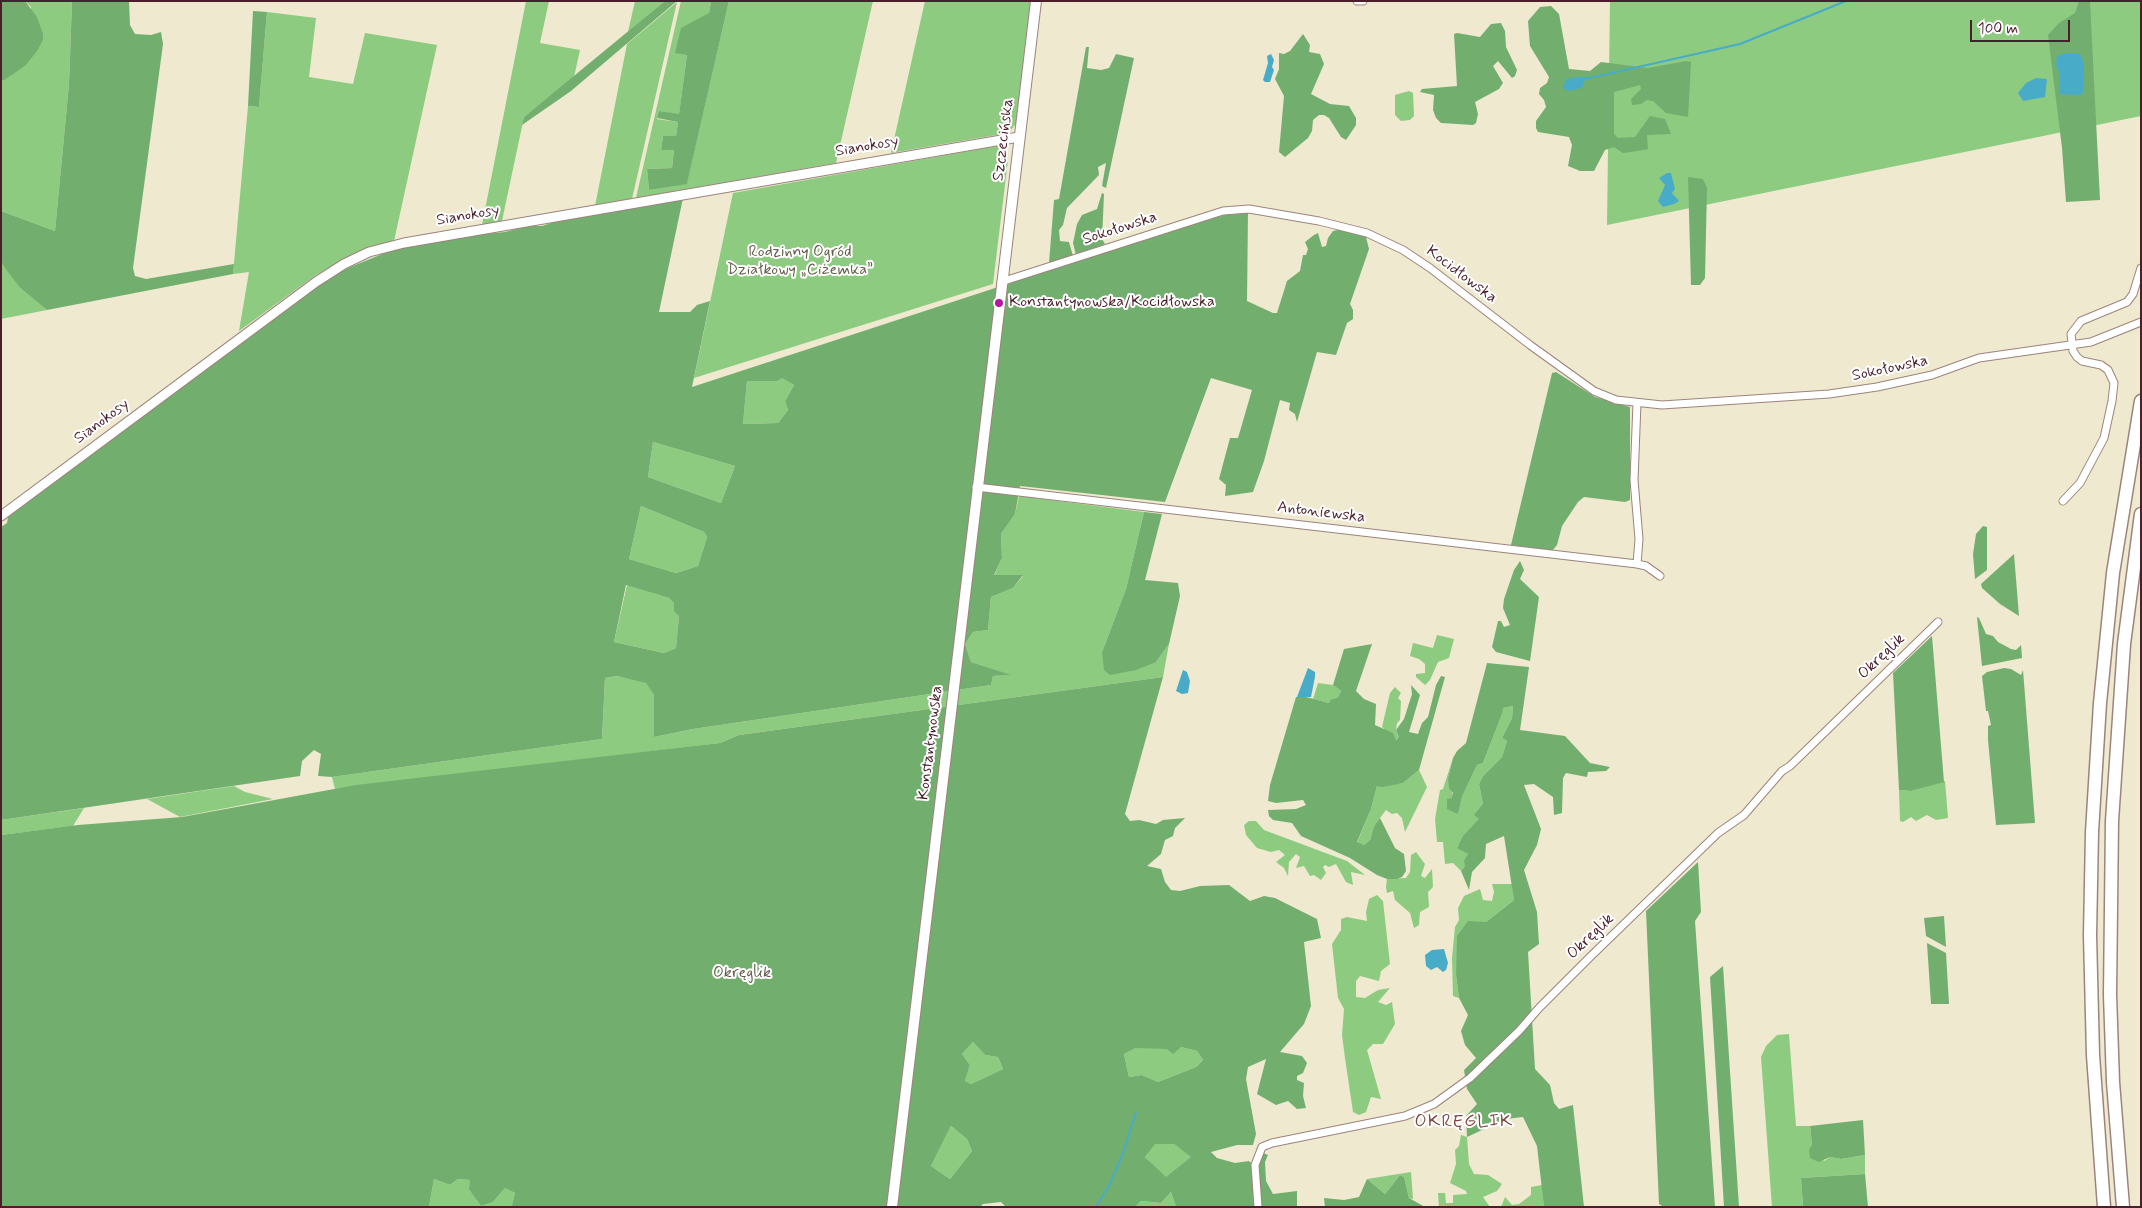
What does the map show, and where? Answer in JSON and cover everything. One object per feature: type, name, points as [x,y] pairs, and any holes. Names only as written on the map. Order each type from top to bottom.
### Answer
[{"type":"highway","points":[[2104,1207],[2092,1045],[2090,916],[2095,776],[2113,573],[2141,401]]},
{"type":"highway","points":[[2123,1207],[2113,1082],[2110,1005],[2111,840],[2115,745],[2124,644],[2141,514]]},
{"type":"main road","name":"Szczecińska","points":[[1001,282],[1036,1]]},
{"type":"main road","name":"Konstantynowska","points":[[892,1207],[1001,282]]},
{"type":"street","points":[[1357,1],[1363,1]]},
{"type":"street","name":"Sianokosy","points":[[1,516],[316,282],[344,264],[369,252],[404,243],[1019,137]]},
{"type":"street","name":"Sokołowska","points":[[1001,282],[1195,218],[1232,210],[1250,209]]},
{"type":"street","name":"Kocidłowska","points":[[1250,209],[1341,226],[1386,241],[1430,268],[1530,345],[1594,391],[1616,400],[1637,403]]},
{"type":"street","points":[[2063,501],[2080,483],[2104,438],[2114,383],[2108,370],[2101,365],[2082,361],[2077,357],[2072,346],[2070,334],[2081,321],[2127,302],[2133,294],[2141,268]]},
{"type":"street","name":"Sokołowska","points":[[1637,403],[1688,405],[1837,393],[1920,378],[1979,358],[2072,346],[2111,335],[2141,322]]},
{"type":"street","points":[[1637,403],[1634,489],[1639,539],[1637,564]]},
{"type":"street","name":"Antoniewska","points":[[976,487],[1637,564],[1646,566],[1660,576]]},
{"type":"street","name":"Okręglik","points":[[1258,1207],[1255,1165],[1259,1150],[1265,1145],[1404,1116],[1434,1104],[1470,1078],[1520,1031],[1539,1008],[1590,957],[1718,833],[1744,815],[1782,772],[1938,622]]},
{"type":"green space","points":[[1,1],[25,1],[37,17],[43,34],[43,40],[37,51],[25,66],[4,80],[1,80]]},
{"type":"green space","points":[[25,1],[72,1],[69,84],[55,231],[1,211],[1,80],[25,66],[31,7]]},
{"type":"green space","points":[[72,1],[129,1],[130,25],[135,34],[151,35],[161,32],[163,44],[133,268],[135,276],[146,279],[234,264],[233,274],[47,310],[20,288],[5,268],[1,261],[1,211],[55,231],[69,84]]},
{"type":"green space","points":[[526,1],[549,1],[540,43],[580,50],[574,77],[524,117],[502,221],[482,225]]},
{"type":"green space","points":[[635,1],[665,1],[628,32]]},
{"type":"green space","points":[[665,1],[677,1],[571,91],[522,125],[524,117]]},
{"type":"green space","points":[[681,1],[711,1],[709,13],[687,55],[679,115],[659,111],[657,119],[678,122],[676,136],[663,136],[661,150],[674,150],[672,168],[647,169],[649,190],[687,183],[729,1],[873,1],[836,163],[636,198]]},
{"type":"green space","points":[[711,1],[729,1],[687,184],[649,190],[647,169],[672,168],[674,150],[661,150],[663,136],[676,136],[678,122],[657,118],[659,111],[679,114],[687,55],[675,53],[681,28],[709,13]]},
{"type":"green space","points":[[925,1],[1031,1],[1017,122],[1011,130],[1002,134],[891,153]]},
{"type":"green space","points":[[1610,1],[2141,1],[2141,116],[1607,225]]},
{"type":"green space","points":[[2079,1],[2090,1],[2100,200],[2066,202],[2062,148],[2048,35],[2059,23],[2075,13]]},
{"type":"green space","points":[[677,2],[632,199],[595,206],[627,44]]},
{"type":"green space","points":[[1551,6],[1559,14],[1569,69],[1590,71],[1601,62],[1648,68],[1686,61],[1691,62],[1688,117],[1666,113],[1653,101],[1647,100],[1641,104],[1632,105],[1631,99],[1641,89],[1640,85],[1614,92],[1614,134],[1618,138],[1635,137],[1650,116],[1665,119],[1671,134],[1647,135],[1648,149],[1644,150],[1623,153],[1614,147],[1605,150],[1594,171],[1580,171],[1568,166],[1572,145],[1569,137],[1538,132],[1536,128],[1536,121],[1546,107],[1544,100],[1539,94],[1540,88],[1547,83],[1549,77],[1530,46],[1528,21],[1540,7]]},
{"type":"green space","points":[[253,11],[267,12],[259,107],[248,106]]},
{"type":"green space","points":[[267,12],[316,18],[309,77],[353,84],[365,33],[437,45],[394,241],[359,251],[316,275],[239,331],[249,272],[233,274],[248,106],[259,107]]},
{"type":"green space","points":[[1501,23],[1505,31],[1506,47],[1517,70],[1515,76],[1512,78],[1498,61],[1493,66],[1503,83],[1499,89],[1475,102],[1478,114],[1476,123],[1473,125],[1441,123],[1436,118],[1433,110],[1434,95],[1420,92],[1422,89],[1457,86],[1454,34],[1480,37],[1491,24]]},
{"type":"green space","points":[[1303,34],[1310,45],[1309,52],[1320,54],[1324,64],[1311,94],[1330,104],[1349,106],[1356,118],[1356,125],[1346,140],[1341,137],[1329,118],[1319,115],[1313,120],[1312,131],[1308,138],[1285,157],[1279,152],[1284,96],[1275,79],[1279,69],[1279,53],[1284,54],[1290,51]]},
{"type":"green space","points":[[1086,47],[1089,47],[1087,68],[1101,70],[1109,68],[1116,54],[1134,58],[1106,188],[1102,186],[1106,163],[1098,167],[1099,175],[1067,208],[1063,225],[1059,230],[1060,241],[1069,242],[1073,256],[1049,263],[1054,200],[1059,199]]},
{"type":"green space","points":[[1409,91],[1413,93],[1414,116],[1410,120],[1401,121],[1395,115],[1395,95]]},
{"type":"green space","name":"Rodzinny Ogród Działkowy „Ciżemka”","points":[[997,146],[1005,151],[1008,160],[993,284],[694,378],[733,193]]},
{"type":"green space","points":[[1688,177],[1703,179],[1707,188],[1705,278],[1700,285],[1691,285]]},
{"type":"green space","points":[[1102,193],[1104,194],[1102,239],[1105,244],[1076,255],[1073,243],[1077,224],[1082,215],[1097,209]]},
{"type":"green space","points":[[683,198],[659,312],[690,312],[697,305],[710,301],[692,387],[1182,227],[1225,215],[1248,213],[1247,301],[1273,313],[1277,313],[1287,281],[1300,271],[1303,255],[1306,255],[1308,249],[1305,242],[1314,235],[1318,233],[1322,247],[1326,246],[1328,238],[1333,231],[1343,229],[1366,237],[1369,249],[1350,304],[1353,310],[1353,319],[1347,323],[1336,355],[1317,352],[1297,422],[1295,414],[1289,410],[1290,403],[1280,400],[1264,461],[1253,492],[1225,496],[1226,485],[1219,479],[1230,438],[1238,438],[1252,390],[1211,378],[1165,502],[1020,486],[1015,514],[1001,534],[1002,558],[994,575],[1023,575],[1013,588],[991,597],[988,630],[973,632],[965,644],[971,662],[1011,675],[993,676],[991,685],[693,729],[654,737],[654,695],[646,683],[617,676],[605,678],[602,739],[332,777],[318,776],[321,754],[314,750],[302,761],[300,776],[1,820],[1,527],[7,523],[8,517],[326,280],[348,268],[392,250],[505,232],[528,226],[542,226],[564,219]],"holes":[[[782,378],[794,385],[785,401],[788,410],[778,423],[743,424],[747,381],[777,381]],[[653,442],[735,466],[721,503],[648,477]],[[641,506],[704,532],[707,537],[698,566],[676,573],[629,559]],[[626,585],[669,598],[674,603],[674,611],[679,616],[676,648],[664,653],[614,642]]]},
{"type":"green space","points":[[1,261],[20,288],[47,310],[1,319]]},
{"type":"green space","points":[[1556,372],[1595,397],[1630,407],[1630,500],[1625,502],[1584,497],[1578,502],[1562,526],[1557,545],[1552,551],[1511,545],[1552,373]]},
{"type":"green space","points":[[781,377],[794,385],[785,401],[788,410],[778,423],[743,424],[747,381],[777,381]]},
{"type":"green space","points":[[653,442],[735,466],[721,503],[648,477]]},
{"type":"green space","points":[[1019,496],[1144,512],[1126,589],[1102,652],[1156,662],[1169,644],[1163,677],[739,735],[720,743],[335,789],[332,777],[602,739],[605,678],[617,676],[646,682],[654,695],[654,737],[693,729],[991,685],[993,676],[1009,675],[971,662],[965,644],[973,632],[988,630],[991,597],[1013,588],[1023,576],[994,576],[1002,558],[1001,534],[1015,514]]},
{"type":"green space","points":[[641,506],[704,532],[707,537],[698,566],[676,573],[629,559]]},
{"type":"green space","points":[[1144,512],[1162,514],[1145,580],[1178,583],[1180,596],[1169,644],[1156,662],[1136,670],[1110,675],[1104,670],[1102,652],[1126,589]]},
{"type":"green space","points":[[1983,526],[1987,527],[1987,570],[1975,579],[1973,554],[1976,534]]},
{"type":"green space","points":[[2014,554],[2019,616],[2000,604],[1982,588],[1981,584]]},
{"type":"green space","points":[[1520,561],[1524,570],[1520,579],[1539,597],[1530,661],[1496,652],[1492,647],[1498,621],[1501,621],[1504,627],[1510,625],[1503,608],[1504,599],[1514,570]]},
{"type":"green space","points":[[627,585],[669,598],[674,603],[679,616],[676,648],[664,653],[614,642]]},
{"type":"green space","points":[[1977,617],[1986,634],[1993,636],[1998,642],[2016,650],[2021,645],[2022,658],[1982,666]]},
{"type":"green space","points":[[1437,635],[1454,639],[1449,658],[1438,662],[1430,680],[1425,685],[1416,677],[1416,674],[1425,673],[1425,664],[1419,659],[1410,656],[1413,643],[1433,648]]},
{"type":"green space","points":[[1932,636],[1944,782],[1911,791],[1899,790],[1893,673]]},
{"type":"green space","points":[[1372,644],[1356,691],[1364,699],[1376,704],[1375,725],[1393,733],[1396,740],[1399,737],[1396,730],[1404,719],[1412,694],[1411,685],[1420,695],[1409,732],[1418,734],[1422,723],[1428,717],[1436,685],[1441,676],[1445,677],[1419,770],[1403,783],[1383,787],[1377,786],[1371,809],[1357,842],[1364,845],[1370,840],[1374,826],[1380,818],[1395,848],[1404,854],[1406,871],[1402,877],[1397,879],[1387,879],[1377,875],[1350,858],[1301,836],[1292,823],[1273,820],[1269,816],[1268,810],[1296,809],[1306,805],[1303,800],[1276,803],[1268,801],[1270,785],[1296,697],[1306,697],[1329,703],[1330,700],[1338,697],[1341,691],[1333,685],[1344,649]]},
{"type":"green space","points":[[1487,663],[1529,667],[1520,730],[1565,736],[1590,763],[1610,767],[1606,771],[1588,772],[1587,777],[1566,773],[1563,778],[1562,813],[1554,815],[1553,797],[1534,784],[1524,785],[1541,829],[1537,845],[1524,870],[1537,912],[1539,944],[1528,952],[1535,1069],[1550,1085],[1554,1103],[1559,1109],[1573,1105],[1584,1207],[1544,1207],[1537,1146],[1523,1117],[1506,1119],[1467,1137],[1466,1116],[1477,1104],[1467,1089],[1464,1070],[1476,1058],[1465,1045],[1461,1031],[1468,1015],[1459,998],[1456,975],[1457,936],[1468,921],[1486,922],[1514,900],[1504,836],[1486,844],[1485,858],[1472,872],[1469,890],[1461,871],[1465,866],[1464,861],[1468,854],[1457,848],[1463,836],[1479,819],[1474,815],[1483,804],[1479,784],[1483,776],[1502,757],[1507,741],[1502,738],[1512,718],[1513,706],[1503,708],[1483,763],[1477,765],[1462,797],[1458,814],[1447,809],[1447,799],[1452,798],[1453,793],[1449,788],[1448,778],[1453,758],[1457,751],[1466,743]]},
{"type":"green space","points":[[2004,668],[2011,669],[2021,675],[2023,670],[2035,823],[1996,825],[1988,740],[1988,726],[1991,725],[1988,711],[1986,711],[1982,676],[1987,672]]},
{"type":"green space","name":"Okręglik","points":[[1163,677],[1125,814],[1130,821],[1139,820],[1156,824],[1163,820],[1185,818],[1175,828],[1173,836],[1165,840],[1161,854],[1147,866],[1161,869],[1165,882],[1171,890],[1180,891],[1200,886],[1229,885],[1250,901],[1264,896],[1275,898],[1317,919],[1321,938],[1304,942],[1311,1006],[1304,1024],[1280,1052],[1302,1056],[1307,1063],[1303,1073],[1297,1076],[1297,1080],[1304,1083],[1303,1096],[1306,1108],[1297,1109],[1288,1101],[1276,1105],[1257,1094],[1266,1059],[1248,1067],[1246,1079],[1256,1134],[1253,1145],[1237,1145],[1211,1152],[1217,1158],[1235,1163],[1249,1161],[1251,1163],[1255,1207],[1176,1207],[1171,1192],[1161,1203],[1141,1201],[1135,1207],[1006,1207],[1001,1202],[983,1204],[980,1207],[510,1207],[515,1193],[505,1188],[493,1202],[481,1206],[469,1189],[470,1180],[458,1179],[450,1185],[434,1179],[429,1207],[1,1207],[1,835],[78,825],[182,817],[356,785],[720,743],[739,735]],"holes":[[[973,1042],[985,1055],[998,1057],[1003,1069],[971,1084],[965,1081],[970,1065],[962,1054]],[[1181,1047],[1197,1051],[1203,1060],[1196,1067],[1158,1082],[1142,1075],[1129,1077],[1124,1054],[1136,1048],[1167,1049],[1173,1054]],[[951,1126],[967,1139],[972,1151],[950,1179],[931,1166]],[[1155,1144],[1174,1144],[1191,1157],[1166,1177],[1145,1157]]]},
{"type":"green space","points":[[1318,683],[1333,685],[1341,691],[1338,697],[1330,700],[1329,703],[1313,699]]},
{"type":"green space","points":[[1395,687],[1401,693],[1398,698],[1401,701],[1400,720],[1397,723],[1396,730],[1399,737],[1396,740],[1382,727],[1390,693]]},
{"type":"green space","points":[[1513,706],[1512,718],[1502,738],[1507,741],[1502,757],[1483,776],[1479,784],[1483,804],[1480,819],[1457,847],[1468,854],[1465,866],[1461,871],[1453,863],[1445,864],[1443,842],[1437,842],[1435,819],[1440,790],[1443,789],[1453,758],[1448,778],[1458,813],[1462,797],[1477,765],[1483,763],[1502,714],[1502,708]]},
{"type":"green space","points":[[1419,770],[1427,787],[1405,832],[1402,818],[1397,813],[1392,814],[1386,810],[1374,826],[1370,840],[1364,845],[1357,843],[1371,809],[1377,786],[1403,783]]},
{"type":"green space","points":[[1945,781],[1948,818],[1936,820],[1927,815],[1916,821],[1911,817],[1903,822],[1900,821],[1899,790],[1911,791]]},
{"type":"green space","points":[[234,786],[245,792],[273,799],[180,817],[147,799]]},
{"type":"green space","points":[[84,808],[73,826],[1,835],[1,820]]},
{"type":"green space","points":[[1249,821],[1256,821],[1264,830],[1347,861],[1365,875],[1351,872],[1353,885],[1346,882],[1336,864],[1329,867],[1325,865],[1323,867],[1326,873],[1321,880],[1314,875],[1310,876],[1304,866],[1296,868],[1300,857],[1296,854],[1289,862],[1288,876],[1284,868],[1276,862],[1285,855],[1279,850],[1271,852],[1257,848],[1246,835],[1244,825]]},
{"type":"green space","points":[[1416,852],[1425,864],[1421,876],[1425,878],[1432,869],[1433,887],[1428,892],[1429,907],[1420,912],[1419,925],[1414,928],[1410,913],[1395,900],[1393,891],[1387,893],[1386,887],[1387,879],[1406,878],[1410,872],[1411,855]]},
{"type":"green space","points":[[1698,862],[1701,912],[1695,921],[1715,1207],[1664,1207],[1659,1204],[1646,911]]},
{"type":"green space","points":[[1492,884],[1512,884],[1514,900],[1486,922],[1468,922],[1456,975],[1459,998],[1453,996],[1452,958],[1455,927],[1459,920],[1458,908],[1464,896],[1480,889],[1483,900],[1492,901],[1494,892]]},
{"type":"green space","points":[[1377,895],[1383,901],[1390,964],[1381,971],[1379,981],[1360,976],[1356,981],[1356,997],[1365,998],[1378,990],[1390,988],[1378,1002],[1386,1005],[1392,1002],[1395,1024],[1383,1044],[1373,1044],[1367,1050],[1381,1099],[1371,1097],[1366,1112],[1359,1115],[1353,1112],[1342,1035],[1344,1009],[1338,998],[1332,944],[1341,930],[1341,919],[1347,917],[1367,921],[1366,912],[1369,899]]},
{"type":"green space","points":[[1944,916],[1946,947],[1926,936],[1924,918]]},
{"type":"green space","points":[[1927,943],[1946,953],[1949,1004],[1931,1004]]},
{"type":"green space","points":[[1723,966],[1739,1207],[1724,1207],[1710,977]]},
{"type":"green space","points":[[1789,1034],[1796,1126],[1810,1126],[1812,1145],[1824,1161],[1830,1157],[1841,1159],[1865,1155],[1865,1174],[1801,1178],[1803,1207],[1772,1207],[1761,1057],[1766,1046],[1777,1035]]},
{"type":"green space","points":[[973,1042],[985,1055],[998,1057],[1003,1069],[971,1084],[965,1081],[970,1065],[962,1054]]},
{"type":"green space","points":[[1181,1047],[1197,1051],[1203,1060],[1196,1067],[1158,1082],[1142,1075],[1129,1077],[1124,1054],[1136,1048]]},
{"type":"green space","points":[[1863,1120],[1865,1155],[1841,1159],[1830,1157],[1819,1162],[1810,1158],[1809,1150],[1812,1145],[1810,1126]]},
{"type":"green space","points":[[951,1126],[967,1139],[972,1151],[950,1179],[931,1166]]},
{"type":"green space","points":[[1461,1135],[1467,1137],[1469,1164],[1474,1174],[1488,1175],[1502,1184],[1497,1191],[1483,1197],[1490,1207],[1439,1207],[1438,1193],[1445,1193],[1446,1203],[1453,1203],[1453,1195],[1467,1194],[1466,1191],[1450,1183],[1456,1164],[1455,1150],[1459,1146]]},
{"type":"green space","points":[[1154,1144],[1174,1144],[1192,1157],[1166,1178],[1145,1157]]},
{"type":"green space","points":[[1263,1153],[1268,1155],[1265,1162],[1266,1181],[1273,1194],[1297,1191],[1297,1207],[1262,1207],[1258,1170]]},
{"type":"green space","points":[[1411,1172],[1413,1199],[1409,1198],[1404,1177],[1400,1175],[1385,1194],[1367,1179]]},
{"type":"green space","points":[[1865,1174],[1868,1207],[1803,1207],[1801,1178]]},
{"type":"green space","points":[[1400,1175],[1404,1177],[1409,1198],[1425,1207],[1325,1207],[1324,1198],[1344,1200],[1359,1197],[1367,1179],[1385,1194]]},
{"type":"green space","points":[[434,1179],[450,1185],[458,1179],[471,1180],[470,1189],[481,1206],[493,1202],[505,1188],[515,1193],[512,1205],[510,1207],[429,1207]]},
{"type":"green space","points":[[1542,1185],[1544,1207],[1501,1207],[1505,1197],[1512,1205],[1519,1204],[1531,1195],[1531,1187]]},
{"type":"green space","points":[[1171,1192],[1176,1207],[1135,1207],[1141,1201],[1161,1203]]},
{"type":"water","points":[[2067,53],[2080,54],[2084,63],[2083,92],[2081,95],[2060,94],[2059,73],[2056,65],[2057,56]]},
{"type":"water","points":[[1271,54],[1274,60],[1272,67],[1274,70],[1270,82],[1265,82],[1263,80],[1268,63],[1267,56]]},
{"type":"water","points":[[1586,77],[1582,88],[1568,91],[1563,88],[1566,79]]},
{"type":"water","points":[[2036,78],[2047,79],[2045,97],[2023,101],[2018,93],[2026,83]]},
{"type":"water","points":[[1667,173],[1671,173],[1675,189],[1672,193],[1679,201],[1663,207],[1658,201],[1665,185],[1659,178]]},
{"type":"water","points":[[1308,668],[1315,672],[1311,697],[1297,697]]},
{"type":"water","points":[[1183,670],[1187,672],[1190,681],[1188,693],[1182,694],[1176,691]]},
{"type":"water","points":[[1444,949],[1448,963],[1446,970],[1443,972],[1437,967],[1431,970],[1426,966],[1425,955],[1432,950]]},
{"type":"waterway","points":[[1585,79],[1740,44],[1846,1]]},
{"type":"waterway","points":[[1096,1207],[1110,1184],[1122,1156],[1136,1113]]},
{"type":"place","name":"Konstantynowska/Kocidłowska","points":[[999,303]]},
{"type":"district","name":"OKRĘGLIK","points":[[1464,1122]]}]
